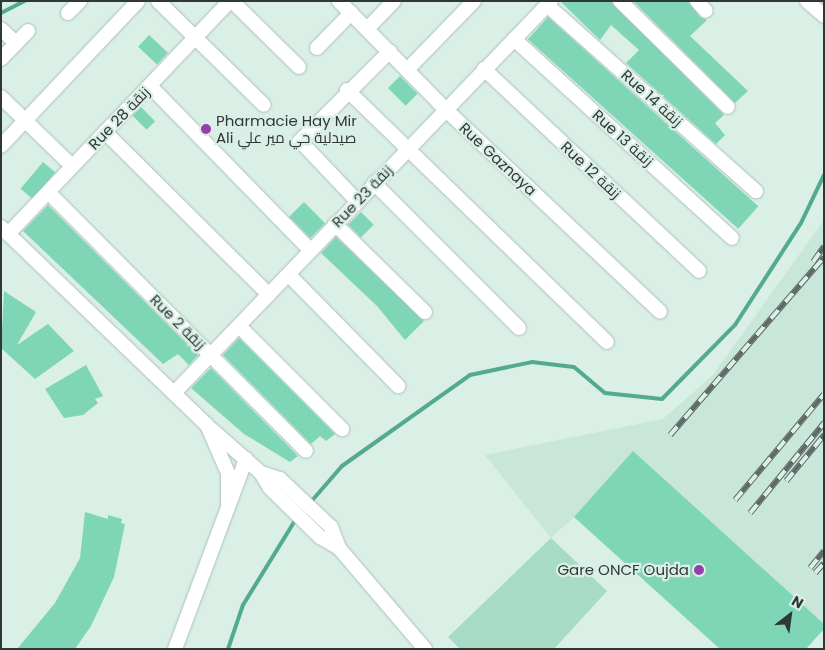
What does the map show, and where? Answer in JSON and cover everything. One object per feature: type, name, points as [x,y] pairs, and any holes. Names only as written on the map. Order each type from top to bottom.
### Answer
[{"type":"street","points":[[68,13],[80,1]]},
{"type":"street","points":[[1,146],[138,1]]},
{"type":"street","points":[[158,1],[264,104]]},
{"type":"street","points":[[231,1],[298,67]]},
{"type":"street","name":"Rue 28 زنقة","points":[[5,231],[48,193],[71,165],[231,1]]},
{"type":"street","name":"Rue Gaznaya","points":[[339,1],[408,69],[446,110],[660,312]]},
{"type":"street","points":[[367,29],[394,1]]},
{"type":"street","points":[[408,69],[474,1]]},
{"type":"street","points":[[620,1],[728,107]]},
{"type":"street","points":[[807,1],[824,16]]},
{"type":"street","name":"Rue 23 زنقة","points":[[174,393],[549,3]]},
{"type":"street","name":"Rue 14 زنقة","points":[[549,3],[756,191]]},
{"type":"street","points":[[317,48],[351,13]]},
{"type":"street","points":[[1,29],[16,43]]},
{"type":"street","points":[[1,59],[28,31]]},
{"type":"street","name":"Rue 13 زنقة","points":[[514,39],[732,238]]},
{"type":"street","points":[[357,201],[311,156],[300,142],[348,90],[390,51]]},
{"type":"street","name":"Rue 12 زنقة","points":[[484,69],[699,271]]},
{"type":"street","points":[[150,86],[310,250]]},
{"type":"street","points":[[348,90],[607,342]]},
{"type":"street","points":[[1,96],[71,165]]},
{"type":"street","points":[[105,132],[270,294]]},
{"type":"street","points":[[374,183],[520,328]]},
{"type":"street","name":"Rue 2 زنقة","points":[[48,193],[306,451]]},
{"type":"street","points":[[335,224],[425,312]]},
{"type":"street","points":[[5,231],[207,425],[261,473],[270,488],[320,537],[339,548],[425,649]]},
{"type":"street","points":[[289,274],[398,386]]},
{"type":"street","points":[[239,326],[342,429]]},
{"type":"street","points":[[207,425],[228,473],[228,504]]},
{"type":"street","points":[[175,649],[246,459]]},
{"type":"street","points":[[261,473],[280,479],[331,527],[339,548]]},
{"type":"shaded area","points":[[824,220],[824,629],[720,649],[574,517],[551,538],[485,455],[663,419],[713,375]]},
{"type":"green space","points":[[551,538],[607,591],[554,649],[460,649],[448,637]]},
{"type":"building","points":[[560,1],[611,1],[724,115],[715,123],[725,135],[716,144],[626,63],[639,50],[611,25],[600,40]]},
{"type":"building","points":[[633,1],[688,1],[700,17],[707,20],[690,36],[748,91],[735,103]]},
{"type":"building","points":[[548,17],[758,206],[738,229],[528,39]]},
{"type":"building","points":[[149,35],[168,53],[157,64],[138,47]]},
{"type":"building","points":[[400,76],[418,94],[406,106],[388,88]]},
{"type":"building","points":[[141,107],[155,121],[147,130],[133,115]]},
{"type":"building","points":[[43,162],[55,172],[33,199],[21,189]]},
{"type":"building","points":[[304,202],[325,223],[310,238],[289,217]]},
{"type":"building","points":[[48,205],[198,355],[189,365],[178,354],[163,364],[23,231]]},
{"type":"building","points":[[361,212],[374,225],[361,237],[348,225]]},
{"type":"building","points":[[336,237],[424,321],[405,340],[377,306],[321,253]]},
{"type":"building","points":[[4,291],[36,312],[17,345],[48,324],[74,351],[35,379],[1,348]]},
{"type":"building","points":[[239,338],[335,434],[326,441],[320,436],[311,444],[223,355]]},
{"type":"building","points":[[86,365],[103,396],[95,399],[98,403],[83,415],[64,418],[45,389]]},
{"type":"building","points":[[211,368],[298,456],[290,462],[244,434],[191,388]]},
{"type":"building","name":"Gare ONCF Oujda","points":[[633,451],[824,624],[824,629],[806,649],[720,649],[574,517]]},
{"type":"building","points":[[85,512],[108,519],[108,515],[122,519],[121,523],[125,524],[114,577],[91,626],[75,649],[17,649],[55,603],[80,558]]},
{"type":"waterway","points":[[1,13],[25,1]]},
{"type":"waterway","points":[[309,504],[342,466],[470,375],[532,362],[574,367],[605,393],[662,399],[735,325],[801,223],[824,175]]},
{"type":"waterway","points":[[228,649],[243,605],[296,519]]},
{"type":"railway","points":[[813,262],[824,246]]},
{"type":"railway","points":[[670,435],[824,257]]},
{"type":"railway","points":[[735,500],[824,394]]},
{"type":"railway","points":[[750,513],[824,423]]},
{"type":"railway","points":[[786,481],[824,435]]},
{"type":"railway","points":[[810,568],[824,551]]},
{"type":"railway","points":[[815,573],[824,563]]},
{"type":"place","name":"Pharmacie Hay Mir Ali صيدلية حي مير علي","points":[[206,129]]},
{"type":"place","name":"Gare ONCF Oujda","points":[[699,570]]}]
